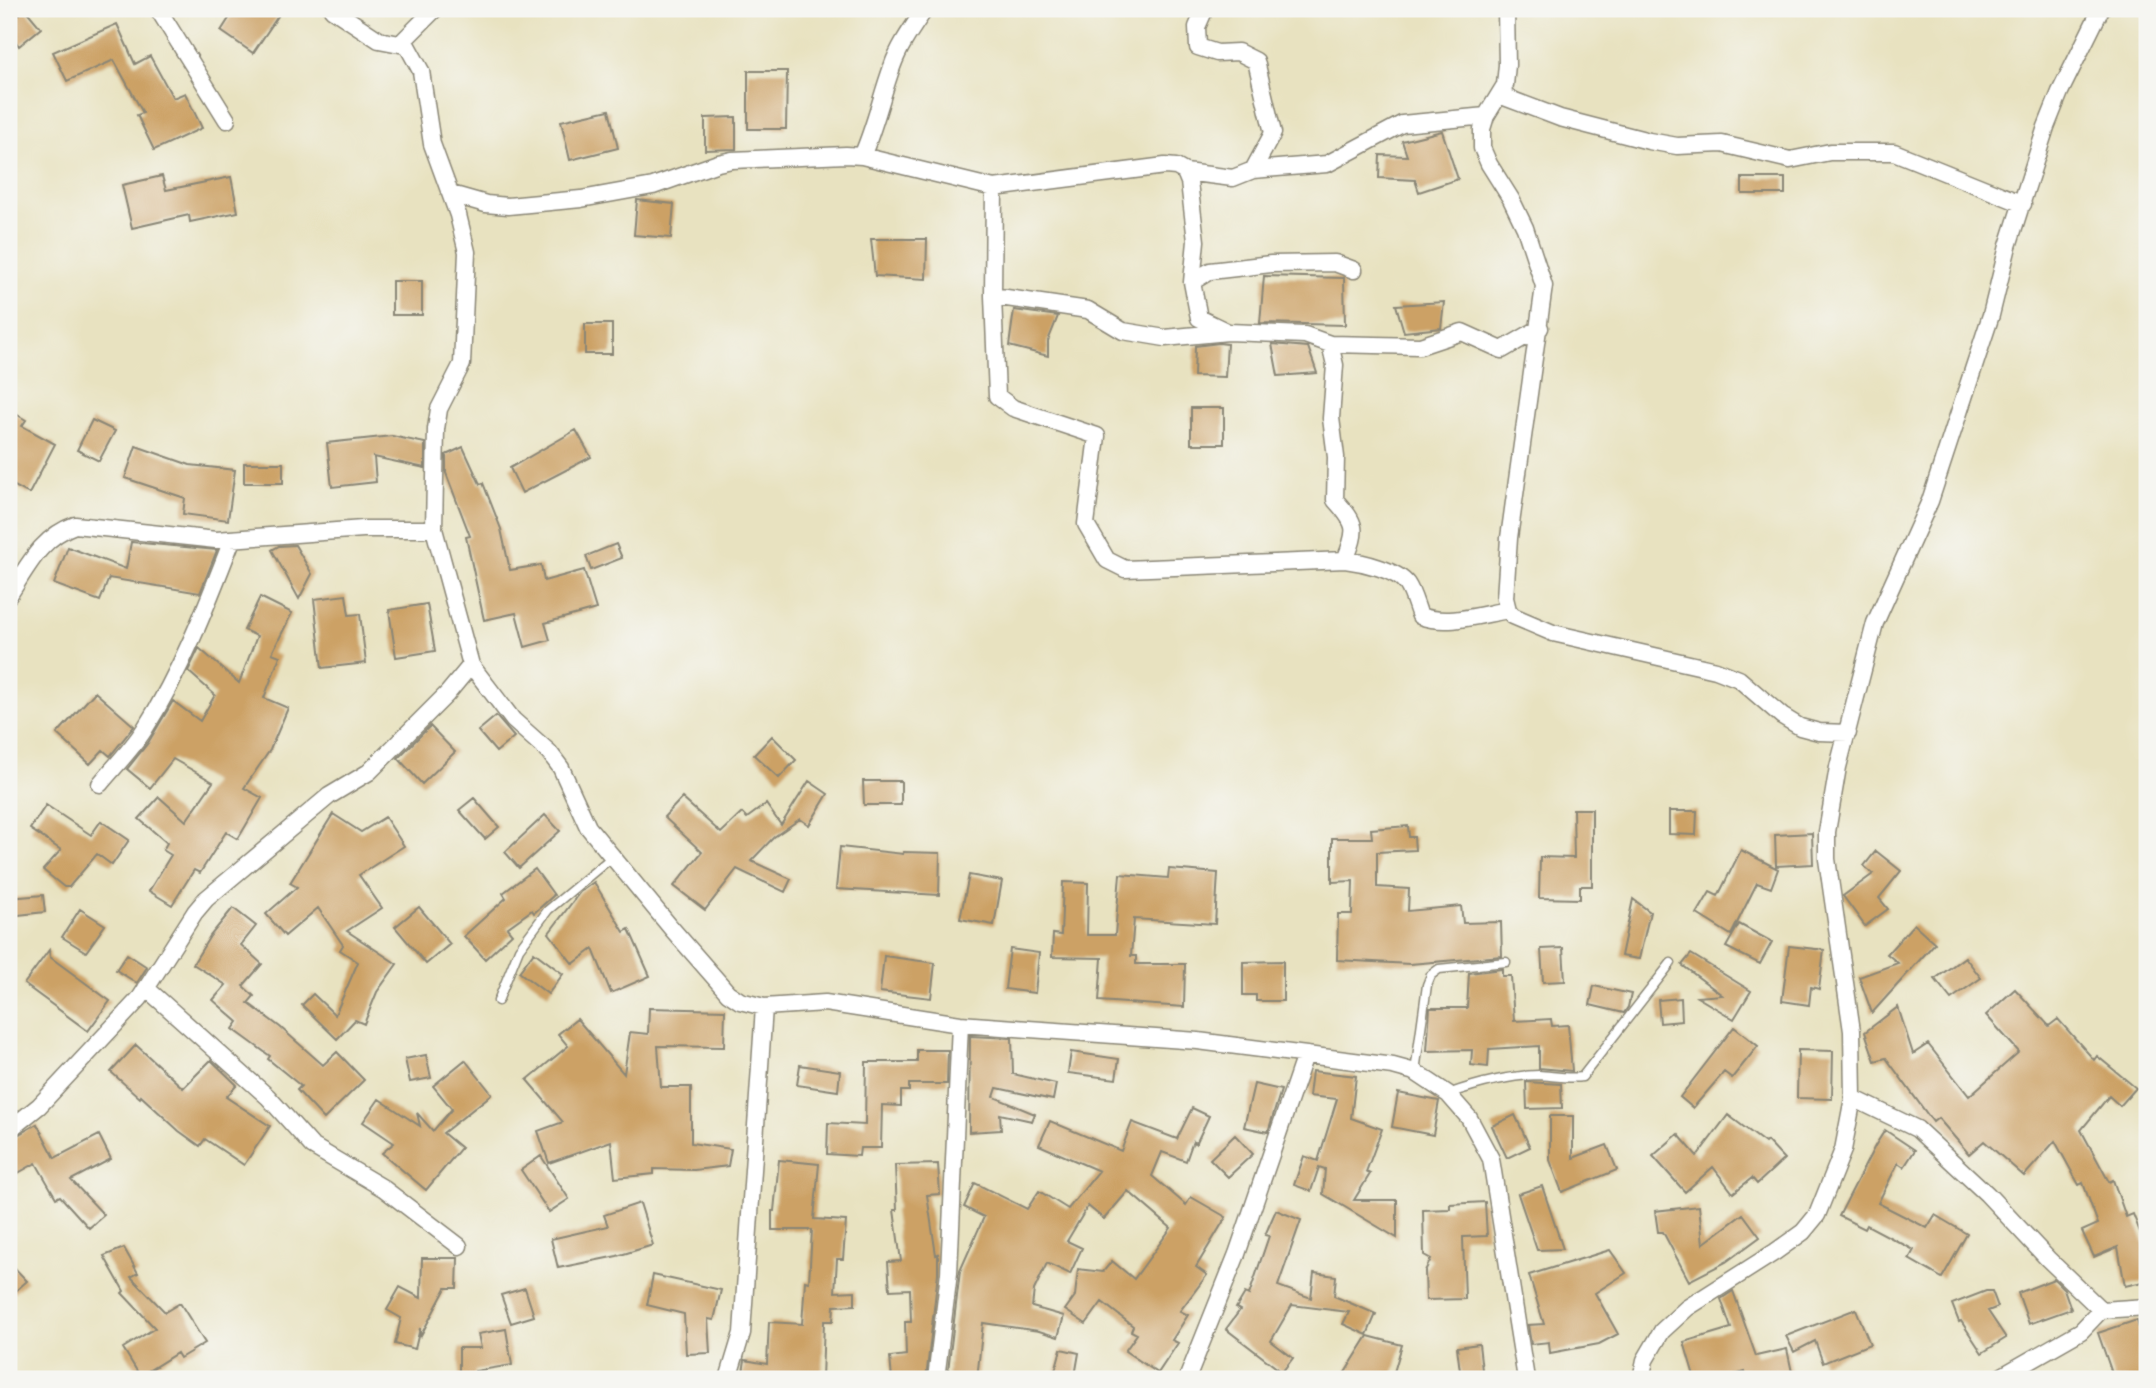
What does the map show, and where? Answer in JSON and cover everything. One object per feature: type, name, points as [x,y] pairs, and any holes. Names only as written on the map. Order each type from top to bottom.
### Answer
[{"type":"street","points":[[158,9],[228,120]]},
{"type":"street","points":[[332,9],[379,40],[405,45]]},
{"type":"street","points":[[435,9],[405,36],[405,45],[421,71],[432,144],[464,234],[468,279],[462,364],[439,409],[436,429],[434,529],[471,664],[513,720],[549,752],[561,768],[588,827],[729,993],[740,1001],[764,1007],[825,1003],[960,1024],[1198,1041],[1393,1066],[1415,1072],[1448,1094],[1469,1118],[1491,1159],[1526,1379]]},
{"type":"street","points":[[862,156],[874,129],[892,65],[901,45],[925,9]]},
{"type":"street","points":[[1205,9],[1198,26],[1198,47],[1217,53],[1238,51],[1256,61],[1273,133],[1253,170]]},
{"type":"street","points":[[1506,9],[1505,85],[1486,116],[1482,129],[1482,148],[1525,228],[1544,286],[1509,538],[1505,598],[1507,610],[1513,616],[1553,633],[1716,670],[1740,679],[1782,716],[1800,727],[1819,732],[1848,733]]},
{"type":"street","points":[[1640,1379],[1646,1360],[1662,1331],[1686,1308],[1802,1232],[1817,1215],[1843,1150],[1853,1098],[1852,1031],[1827,859],[1827,832],[1838,767],[1875,623],[1930,501],[1991,315],[2008,246],[2056,104],[2101,9]]},
{"type":"street","points":[[1499,95],[1560,118],[1649,142],[1677,146],[1722,144],[1790,160],[1830,152],[1894,152],[2023,204]]},
{"type":"street","points":[[451,194],[486,204],[508,206],[581,199],[653,186],[732,160],[862,156],[994,188],[1166,166],[1185,172],[1233,178],[1253,170],[1327,164],[1402,124],[1486,116]]},
{"type":"street","points":[[1185,172],[1189,182],[1196,241],[1192,282],[1199,318],[1228,332]]},
{"type":"street","points":[[994,188],[993,296],[998,396],[1013,408],[1097,436],[1086,524],[1107,559],[1125,569],[1345,559],[1367,563],[1402,578],[1420,616],[1434,621],[1507,610]]},
{"type":"street","points":[[1192,282],[1210,271],[1271,264],[1335,263],[1354,270]]},
{"type":"street","points":[[993,296],[1088,310],[1124,331],[1166,338],[1228,332],[1305,335],[1330,344],[1420,346],[1462,332],[1502,350],[1540,328]]},
{"type":"street","points":[[1330,344],[1335,365],[1331,418],[1336,457],[1335,500],[1352,518],[1354,529],[1354,540],[1345,559]]},
{"type":"street","points":[[9,595],[44,542],[59,531],[75,525],[232,540],[363,529],[434,529]]},
{"type":"street","points":[[100,784],[143,732],[174,677],[232,540]]},
{"type":"street","points":[[9,1130],[39,1106],[146,988],[206,899],[329,796],[369,772],[447,694],[471,664]]},
{"type":"street","points":[[146,988],[268,1097],[312,1146],[383,1188],[458,1246]]},
{"type":"street","points":[[728,1379],[742,1333],[764,1007]]},
{"type":"street","points":[[936,1379],[950,1273],[960,1024]]},
{"type":"street","points":[[1188,1379],[1237,1254],[1305,1055]]},
{"type":"street","points":[[1853,1098],[1917,1129],[1987,1194],[2101,1310]]},
{"type":"street","points":[[1997,1379],[2081,1331],[2101,1310],[2147,1307]]},
{"type":"lane","points":[[498,1001],[519,949],[542,916],[612,857]]},
{"type":"lane","points":[[1415,1072],[1427,985],[1431,975],[1438,969],[1506,962]]},
{"type":"lane","points":[[1448,1094],[1476,1084],[1521,1077],[1582,1077],[1671,963]]},
{"type":"building","points":[[25,9],[41,28],[19,46],[9,33],[9,23]]},
{"type":"building","points":[[235,9],[266,9],[278,16],[253,53],[221,31]]},
{"type":"building","points":[[117,24],[135,64],[150,56],[173,98],[185,93],[202,128],[154,150],[137,115],[143,113],[114,60],[67,81],[53,52]]},
{"type":"building","points":[[748,71],[787,71],[786,129],[748,129]]},
{"type":"building","points":[[609,110],[618,148],[570,160],[561,121]]},
{"type":"building","points":[[736,117],[736,149],[705,150],[705,118]]},
{"type":"building","points":[[1442,131],[1458,179],[1419,192],[1415,180],[1379,178],[1380,155],[1407,156],[1402,141]]},
{"type":"building","points":[[162,176],[166,190],[231,177],[238,212],[190,222],[189,215],[132,228],[122,185]]},
{"type":"building","points":[[1742,178],[1785,178],[1785,194],[1742,194]]},
{"type":"building","points":[[637,200],[674,204],[671,238],[634,235]]},
{"type":"building","points":[[871,239],[927,239],[926,279],[875,276]]},
{"type":"building","points":[[1264,276],[1344,278],[1345,325],[1260,323]]},
{"type":"building","points":[[392,281],[422,281],[422,315],[392,315]]},
{"type":"building","points":[[1444,302],[1441,328],[1404,332],[1396,305]]},
{"type":"building","points":[[1014,310],[1058,316],[1048,341],[1048,356],[1009,346]]},
{"type":"building","points":[[585,324],[612,324],[612,354],[585,354]]},
{"type":"building","points":[[1227,344],[1225,377],[1194,376],[1195,346]]},
{"type":"building","points":[[1272,344],[1308,347],[1317,373],[1278,376]]},
{"type":"building","points":[[1191,408],[1224,408],[1224,444],[1191,444]]},
{"type":"building","points":[[9,410],[26,420],[22,426],[55,444],[29,494],[9,483]]},
{"type":"building","points":[[92,420],[115,431],[99,461],[77,450]]},
{"type":"building","points":[[576,430],[591,457],[522,493],[510,468]]},
{"type":"building","points":[[392,436],[425,443],[425,468],[374,457],[376,482],[332,487],[327,443]]},
{"type":"building","points":[[136,446],[190,465],[235,470],[228,520],[183,514],[185,498],[125,478]]},
{"type":"building","points":[[463,447],[480,484],[483,483],[501,529],[510,570],[541,565],[544,581],[584,570],[596,609],[545,623],[550,640],[525,647],[516,613],[484,620],[466,537],[470,536],[446,473],[446,455]]},
{"type":"building","points":[[244,463],[283,463],[283,483],[244,483]]},
{"type":"building","points":[[131,542],[217,550],[200,593],[109,578],[100,601],[54,584],[68,547],[126,569]]},
{"type":"building","points":[[616,544],[622,558],[591,570],[586,556]]},
{"type":"building","points":[[295,545],[312,574],[299,599],[272,550],[279,546]]},
{"type":"building","points":[[346,595],[349,615],[360,614],[366,663],[322,668],[314,599]]},
{"type":"building","points":[[260,597],[292,613],[272,653],[280,656],[264,698],[288,708],[270,750],[244,788],[262,798],[238,839],[226,832],[200,873],[194,870],[172,905],[149,891],[171,855],[163,850],[167,843],[139,819],[159,797],[186,821],[213,782],[173,759],[150,788],[127,769],[148,743],[173,701],[200,721],[215,695],[188,671],[199,648],[239,683],[257,636],[244,630]]},
{"type":"building","points":[[427,604],[435,651],[396,657],[389,610]]},
{"type":"building","points":[[95,692],[134,726],[110,756],[103,750],[90,764],[57,734]]},
{"type":"building","points":[[496,716],[514,737],[496,752],[478,731]]},
{"type":"building","points":[[430,726],[455,752],[422,784],[398,758]]},
{"type":"building","points":[[772,736],[796,760],[779,778],[754,755]]},
{"type":"building","points":[[809,781],[828,794],[809,825],[800,819],[774,837],[751,861],[791,879],[785,892],[737,869],[705,910],[674,886],[702,852],[664,817],[682,798],[721,833],[742,813],[747,818],[766,804],[781,825]]},
{"type":"building","points":[[863,781],[901,781],[901,805],[864,805]]},
{"type":"building","points":[[474,798],[499,827],[485,839],[459,810]]},
{"type":"building","points":[[46,805],[91,835],[101,821],[129,840],[112,865],[97,854],[69,887],[64,887],[43,870],[61,850],[30,829]]},
{"type":"building","points":[[1573,809],[1592,809],[1592,886],[1580,886],[1580,899],[1539,898],[1540,857],[1574,858]]},
{"type":"building","points":[[1669,811],[1697,811],[1696,835],[1669,834]]},
{"type":"building","points":[[333,814],[361,832],[385,817],[404,846],[359,875],[382,908],[347,931],[397,964],[377,992],[364,1024],[355,1020],[337,1039],[302,1005],[313,994],[335,1015],[358,962],[340,950],[343,945],[318,908],[285,936],[266,914],[297,887],[290,883]]},
{"type":"building","points":[[545,815],[560,831],[519,868],[505,852]]},
{"type":"building","points":[[1408,826],[1409,837],[1414,837],[1415,850],[1377,852],[1377,887],[1409,889],[1408,911],[1461,906],[1463,923],[1501,922],[1502,956],[1410,964],[1337,960],[1338,914],[1352,914],[1353,881],[1332,882],[1332,838],[1372,838],[1371,829]]},
{"type":"building","points":[[1812,833],[1813,864],[1776,866],[1775,835]]},
{"type":"building","points":[[840,847],[903,854],[940,853],[939,895],[836,889]]},
{"type":"building","points":[[1741,850],[1778,869],[1771,888],[1757,883],[1731,935],[1697,914],[1710,892],[1718,896]]},
{"type":"building","points":[[1876,851],[1901,871],[1879,898],[1888,909],[1865,926],[1843,896],[1873,874],[1864,866]]},
{"type":"building","points":[[535,869],[554,895],[534,913],[532,910],[507,928],[512,934],[485,959],[464,936],[506,898],[503,893]]},
{"type":"building","points":[[1169,869],[1218,873],[1215,924],[1134,919],[1131,956],[1136,956],[1136,964],[1185,964],[1184,1007],[1099,1001],[1102,958],[1052,957],[1053,934],[1061,935],[1063,882],[1088,883],[1087,935],[1115,935],[1120,874],[1168,878]]},
{"type":"building","points":[[969,875],[1002,881],[994,925],[960,919]]},
{"type":"building","points":[[594,882],[624,932],[629,929],[650,976],[611,993],[593,949],[573,964],[549,933],[580,892]]},
{"type":"building","points":[[43,895],[45,912],[9,916],[9,898]]},
{"type":"building","points":[[1633,899],[1650,912],[1639,959],[1621,956]]},
{"type":"building","points":[[419,907],[450,944],[426,964],[395,927]]},
{"type":"building","points":[[233,908],[256,926],[241,945],[262,964],[243,986],[254,996],[248,1003],[323,1065],[337,1052],[364,1080],[324,1119],[297,1090],[301,1086],[268,1059],[270,1056],[233,1029],[238,1022],[213,1000],[226,985],[193,964],[210,936]]},
{"type":"building","points":[[80,909],[105,925],[86,952],[62,937]]},
{"type":"building","points":[[1739,924],[1772,942],[1760,964],[1726,947]]},
{"type":"building","points":[[1914,924],[1935,943],[1872,1013],[1859,977],[1898,963],[1887,954]]},
{"type":"building","points":[[1789,946],[1824,950],[1819,989],[1811,987],[1809,1005],[1782,1001]]},
{"type":"building","points":[[1563,948],[1565,981],[1543,982],[1541,949]]},
{"type":"building","points":[[1010,949],[1039,953],[1035,993],[1005,989]]},
{"type":"building","points":[[49,950],[50,957],[110,1001],[88,1031],[24,984]]},
{"type":"building","points":[[534,952],[563,974],[548,994],[519,972]]},
{"type":"building","points":[[127,954],[147,967],[137,983],[116,970]]},
{"type":"building","points":[[1691,954],[1751,991],[1734,1019],[1697,997],[1722,995],[1682,965]]},
{"type":"building","points":[[884,956],[935,963],[931,998],[880,992]]},
{"type":"building","points":[[1965,957],[1981,978],[1951,999],[1935,979]]},
{"type":"building","points":[[1283,961],[1283,1001],[1256,1001],[1256,995],[1243,995],[1243,962]]},
{"type":"building","points":[[1502,969],[1502,976],[1511,976],[1514,1021],[1551,1019],[1552,1026],[1568,1025],[1572,1071],[1539,1068],[1539,1046],[1489,1049],[1488,1067],[1471,1065],[1472,1050],[1427,1051],[1430,1008],[1467,1008],[1469,973]]},
{"type":"building","points":[[1594,986],[1631,994],[1624,1013],[1590,1005]]},
{"type":"building","points":[[2015,989],[2049,1026],[2058,1019],[2094,1060],[2097,1056],[2136,1088],[2120,1106],[2109,1096],[2081,1130],[2109,1182],[2113,1180],[2126,1217],[2133,1214],[2147,1250],[2147,1281],[2125,1286],[2118,1247],[2094,1257],[2082,1231],[2098,1224],[2083,1183],[2079,1185],[2055,1141],[2024,1176],[1984,1141],[1969,1154],[1938,1118],[1933,1122],[1886,1058],[1875,1061],[1865,1032],[1898,1007],[1913,1054],[1928,1044],[1969,1096],[2019,1052],[1986,1015]]},
{"type":"building","points":[[1681,998],[1682,1021],[1660,1023],[1658,1000]]},
{"type":"building","points":[[649,1008],[725,1010],[724,1047],[658,1046],[661,1087],[691,1087],[691,1143],[731,1149],[728,1166],[694,1170],[654,1169],[654,1174],[615,1178],[611,1141],[549,1163],[538,1131],[563,1122],[527,1080],[568,1046],[558,1034],[577,1019],[624,1074],[630,1032],[648,1034]]},
{"type":"building","points":[[1734,1027],[1758,1046],[1732,1078],[1724,1072],[1693,1108],[1680,1097]]},
{"type":"building","points":[[970,1036],[1012,1038],[1013,1074],[1056,1084],[1053,1100],[997,1088],[994,1097],[1035,1114],[1032,1121],[1000,1114],[1001,1130],[969,1132]]},
{"type":"building","points":[[136,1045],[183,1088],[211,1060],[237,1085],[226,1097],[270,1126],[244,1165],[205,1139],[200,1146],[111,1072]]},
{"type":"building","points":[[917,1050],[948,1050],[947,1084],[909,1084],[909,1091],[901,1091],[901,1106],[882,1105],[881,1148],[860,1148],[859,1156],[827,1154],[828,1123],[865,1125],[866,1062],[917,1062]]},
{"type":"building","points":[[1798,1050],[1833,1051],[1832,1099],[1797,1098]]},
{"type":"building","points":[[1071,1052],[1119,1059],[1116,1079],[1068,1073]]},
{"type":"building","points":[[426,1055],[431,1078],[410,1082],[405,1059]]},
{"type":"building","points":[[465,1060],[492,1094],[443,1133],[461,1148],[426,1190],[382,1153],[394,1143],[363,1122],[379,1099],[420,1126],[417,1113],[433,1131],[452,1109],[433,1086]]},
{"type":"building","points":[[800,1065],[840,1071],[838,1091],[797,1085]]},
{"type":"building","points":[[1312,1071],[1356,1076],[1351,1118],[1382,1129],[1366,1172],[1370,1174],[1354,1200],[1397,1200],[1397,1238],[1323,1194],[1325,1169],[1319,1167],[1311,1191],[1294,1185],[1304,1156],[1318,1161],[1337,1099],[1309,1096]]},
{"type":"building","points":[[1526,1082],[1561,1084],[1562,1108],[1527,1109]]},
{"type":"building","points":[[1254,1084],[1281,1090],[1268,1132],[1244,1127]]},
{"type":"building","points":[[1398,1093],[1439,1101],[1433,1135],[1392,1127]]},
{"type":"building","points":[[1192,1108],[1209,1116],[1196,1144],[1193,1141],[1186,1161],[1162,1152],[1152,1176],[1186,1205],[1191,1197],[1226,1217],[1196,1267],[1207,1275],[1180,1311],[1188,1315],[1172,1340],[1178,1343],[1158,1373],[1125,1351],[1137,1334],[1131,1331],[1133,1326],[1102,1302],[1086,1324],[1065,1310],[1075,1296],[1078,1269],[1103,1272],[1112,1261],[1134,1279],[1171,1228],[1128,1191],[1104,1219],[1088,1206],[1067,1241],[1082,1248],[1070,1274],[1047,1263],[1034,1290],[1032,1307],[1064,1316],[1058,1337],[1039,1331],[983,1323],[977,1379],[947,1379],[960,1271],[984,1217],[964,1207],[975,1183],[1027,1209],[1039,1191],[1068,1209],[1099,1171],[1039,1145],[1050,1121],[1121,1151],[1132,1122],[1177,1139]]},
{"type":"building","points":[[1515,1115],[1530,1147],[1507,1158],[1492,1126]]},
{"type":"building","points":[[1728,1115],[1765,1143],[1767,1141],[1784,1159],[1757,1184],[1752,1178],[1733,1193],[1713,1167],[1685,1192],[1653,1156],[1678,1134],[1697,1156]]},
{"type":"building","points":[[1550,1116],[1573,1116],[1573,1158],[1607,1145],[1617,1170],[1562,1192],[1550,1160]]},
{"type":"building","points":[[37,1124],[55,1158],[99,1135],[111,1159],[71,1180],[104,1215],[89,1228],[60,1196],[56,1198],[36,1163],[9,1178],[9,1140]]},
{"type":"building","points":[[1885,1130],[1915,1150],[1904,1167],[1898,1163],[1878,1203],[1927,1228],[1935,1215],[1967,1234],[1942,1278],[1909,1259],[1914,1250],[1867,1225],[1865,1229],[1839,1216]]},
{"type":"building","points":[[1235,1135],[1253,1154],[1228,1177],[1210,1159]]},
{"type":"building","points":[[541,1156],[569,1199],[549,1212],[521,1170]]},
{"type":"building","points":[[779,1160],[819,1164],[814,1219],[846,1221],[843,1259],[837,1259],[835,1292],[855,1291],[855,1305],[834,1306],[833,1321],[824,1321],[822,1379],[742,1379],[745,1360],[767,1364],[769,1322],[802,1324],[805,1281],[809,1282],[812,1230],[772,1230]]},
{"type":"building","points":[[938,1164],[940,1194],[927,1195],[936,1255],[938,1254],[938,1273],[926,1379],[892,1379],[890,1357],[906,1355],[905,1322],[911,1322],[910,1289],[890,1290],[888,1262],[901,1261],[894,1210],[897,1210],[895,1165]]},
{"type":"building","points":[[1542,1186],[1563,1249],[1537,1250],[1518,1194]]},
{"type":"building","points":[[1485,1202],[1487,1236],[1463,1237],[1465,1299],[1426,1300],[1425,1271],[1431,1259],[1424,1255],[1423,1210],[1450,1209],[1450,1204]]},
{"type":"building","points":[[640,1203],[653,1245],[617,1256],[558,1268],[551,1239],[608,1226],[604,1215]]},
{"type":"building","points":[[1699,1206],[1703,1244],[1743,1214],[1760,1237],[1726,1262],[1689,1281],[1663,1232],[1658,1232],[1655,1211]]},
{"type":"building","points":[[1276,1210],[1301,1220],[1278,1286],[1311,1298],[1314,1273],[1336,1276],[1334,1296],[1376,1314],[1367,1335],[1343,1324],[1349,1312],[1292,1305],[1271,1341],[1293,1358],[1282,1372],[1226,1329],[1240,1310],[1236,1308],[1245,1293],[1249,1295],[1269,1236],[1265,1235]]},
{"type":"building","points":[[124,1248],[138,1273],[131,1277],[165,1312],[180,1303],[205,1343],[180,1358],[177,1353],[140,1376],[123,1348],[155,1328],[122,1293],[124,1291],[104,1256]]},
{"type":"building","points":[[1610,1250],[1626,1273],[1595,1293],[1618,1334],[1599,1344],[1550,1353],[1549,1342],[1531,1344],[1528,1325],[1544,1324],[1529,1275]]},
{"type":"building","points":[[422,1258],[458,1258],[457,1288],[446,1288],[420,1337],[420,1328],[415,1349],[395,1344],[401,1318],[387,1310],[400,1287],[421,1298]]},
{"type":"building","points":[[9,1262],[27,1281],[9,1297]]},
{"type":"building","points":[[653,1275],[721,1290],[714,1320],[708,1319],[710,1353],[686,1354],[684,1314],[647,1305]]},
{"type":"building","points":[[2054,1279],[2064,1289],[2071,1309],[2029,1324],[2018,1293]]},
{"type":"building","points":[[525,1288],[534,1316],[511,1323],[501,1295]]},
{"type":"building","points":[[1733,1291],[1756,1356],[1787,1349],[1793,1377],[1747,1379],[1745,1372],[1721,1379],[1695,1379],[1684,1342],[1731,1328],[1721,1299]]},
{"type":"building","points":[[1992,1291],[1998,1307],[1988,1311],[2006,1338],[1982,1353],[1961,1321],[1959,1322],[1952,1304]]},
{"type":"building","points":[[1856,1309],[1870,1344],[1823,1363],[1815,1341],[1794,1352],[1786,1336]]},
{"type":"building","points":[[2137,1320],[2140,1332],[2147,1329],[2147,1379],[2114,1379],[2098,1333]]},
{"type":"building","points":[[506,1329],[512,1365],[475,1371],[475,1379],[459,1379],[459,1348],[481,1348],[478,1334]]},
{"type":"building","points":[[1368,1336],[1402,1345],[1392,1379],[1341,1379]]},
{"type":"building","points":[[1479,1344],[1483,1379],[1461,1379],[1457,1347]]},
{"type":"building","points":[[1061,1349],[1079,1353],[1075,1376],[1055,1371]]}]
